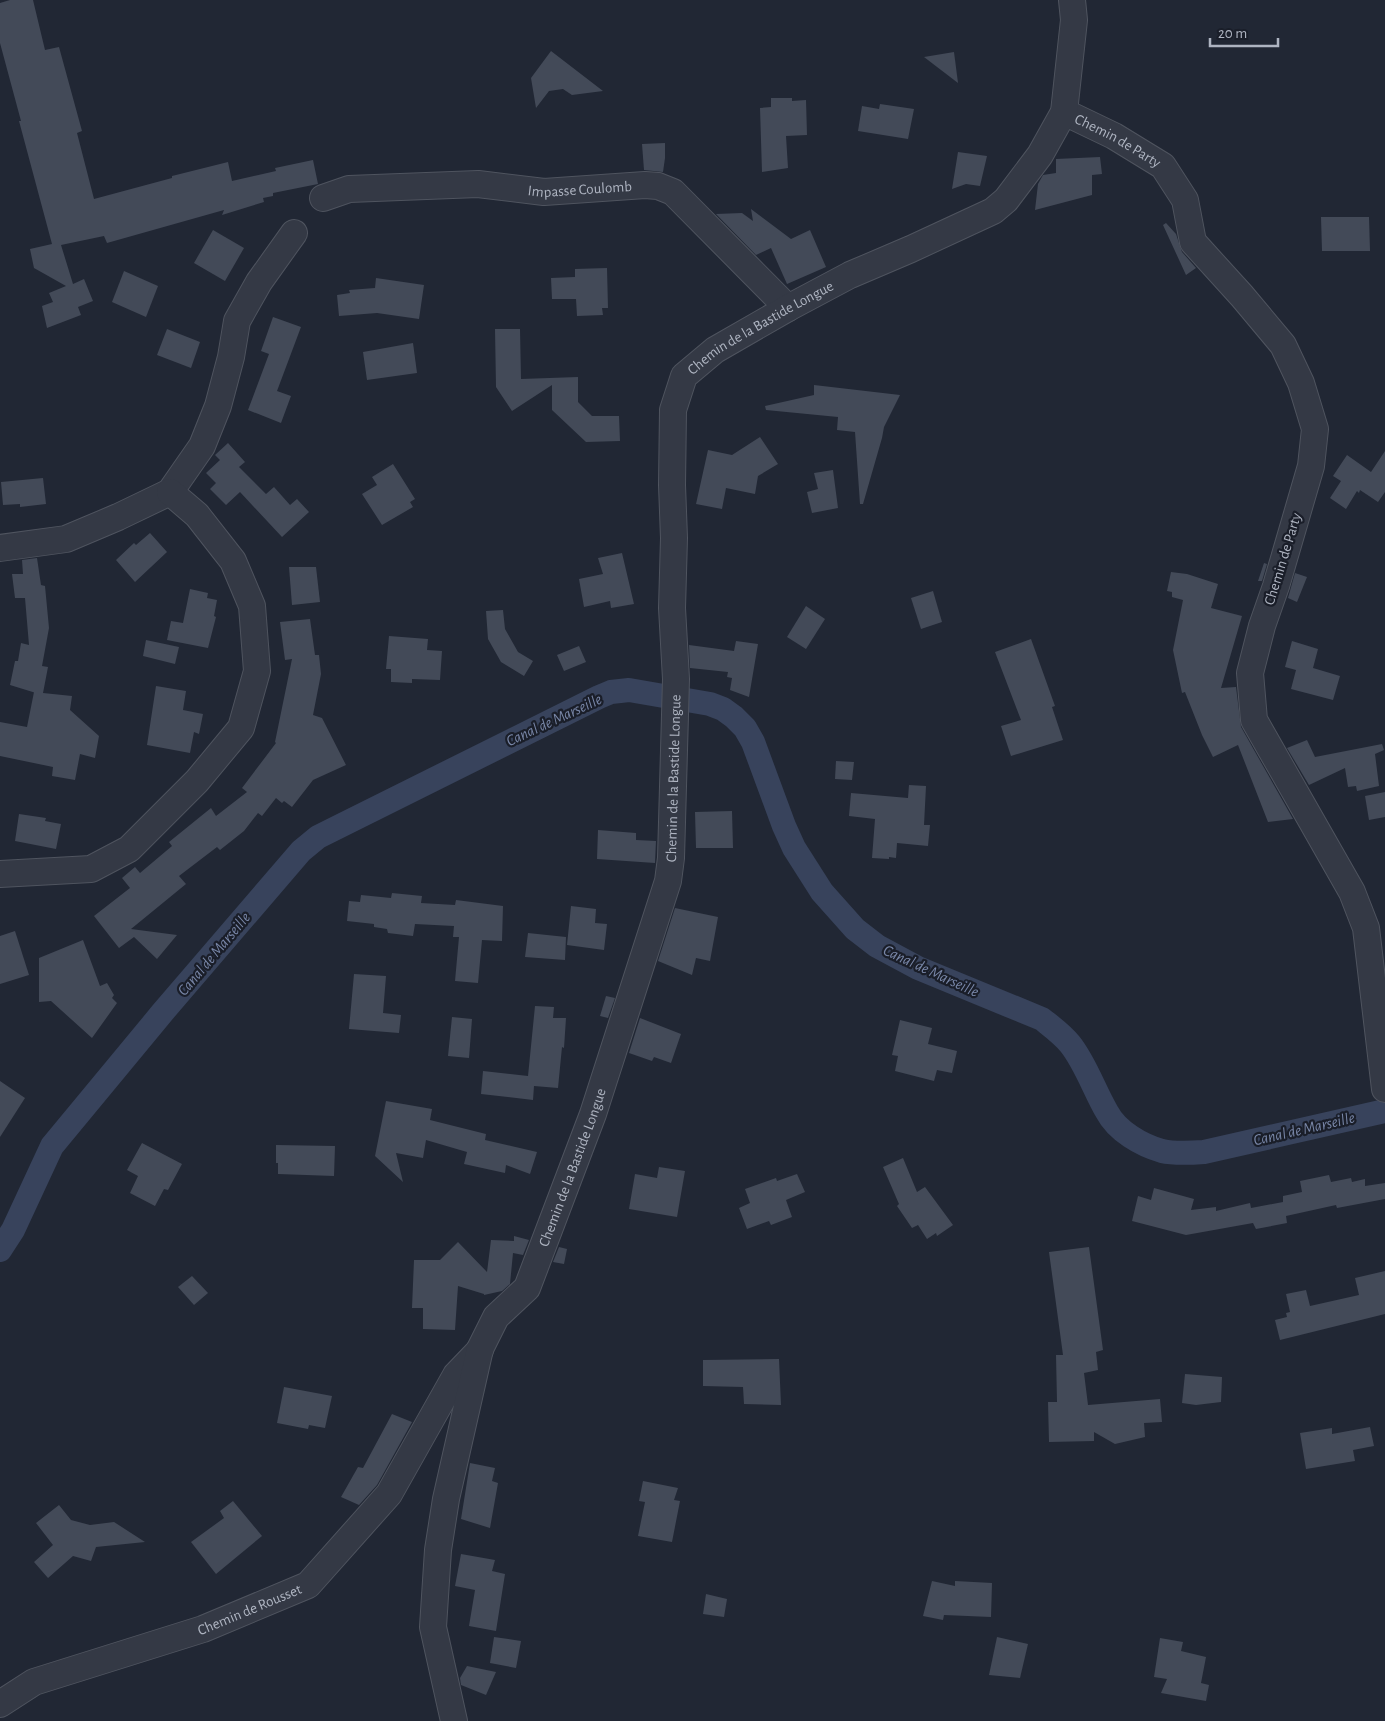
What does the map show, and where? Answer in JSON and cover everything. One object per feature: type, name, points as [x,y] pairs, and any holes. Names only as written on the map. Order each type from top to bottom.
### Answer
[{"type":"street","name":"Chemin de la Bastide Longue","points":[[454,1721],[432,1627],[438,1550],[446,1499],[480,1349],[496,1317],[527,1288],[594,1114],[668,881],[671,858],[676,718],[672,608],[674,538],[672,485],[673,410],[684,376],[714,350],[788,308],[850,275],[912,249],[993,211],[1006,200],[1040,155],[1064,112],[1074,20],[1072,0]]},
{"type":"street","name":"Chemin de Party","points":[[1064,112],[1114,136],[1163,166],[1185,200],[1193,242],[1283,345],[1302,383],[1315,429],[1311,466],[1276,586],[1262,626],[1250,673],[1254,720],[1352,892],[1366,928],[1384,1085]]},
{"type":"street","name":"Impasse Coulomb","points":[[323,198],[349,189],[418,186],[478,184],[544,192],[658,186],[673,192],[788,308]]},
{"type":"street","points":[[0,548],[66,539],[170,492],[202,446],[218,406],[231,357],[237,321],[259,282],[294,233]]},
{"type":"street","points":[[0,874],[91,869],[128,849],[197,781],[241,728],[257,671],[252,606],[233,561],[197,515],[170,492]]},
{"type":"street","name":"Chemin de Rousset","points":[[0,1704],[34,1682],[203,1629],[308,1585],[389,1494],[456,1376],[480,1349]]},
{"type":"building","points":[[10,0],[33,0],[45,50],[59,47],[82,131],[77,133],[94,199],[228,162],[232,181],[276,171],[275,168],[313,160],[318,184],[273,193],[273,196],[263,198],[264,202],[222,215],[224,210],[107,243],[104,236],[61,245],[73,284],[84,279],[93,301],[78,307],[81,315],[47,328],[42,306],[53,302],[49,293],[66,286],[34,268],[30,249],[52,244],[0,43],[0,3]]},
{"type":"building","points":[[551,51],[603,91],[572,95],[563,89],[549,91],[536,108],[531,78]]},
{"type":"building","points":[[954,52],[958,83],[924,57]]},
{"type":"building","points":[[771,98],[792,98],[792,101],[806,100],[807,135],[786,136],[788,168],[762,172],[760,108],[771,107]]},
{"type":"building","points":[[880,104],[914,109],[908,139],[858,131],[862,106],[879,109]]},
{"type":"building","points":[[665,143],[663,172],[644,170],[642,144]]},
{"type":"building","points":[[958,152],[987,156],[980,186],[966,184],[952,189]]},
{"type":"building","points":[[1100,157],[1102,174],[1092,175],[1092,195],[1035,210],[1038,184],[1043,175],[1056,173],[1056,159]]},
{"type":"building","points":[[751,209],[791,239],[810,230],[826,267],[787,284],[771,248],[756,255],[716,214],[742,213],[753,221]]},
{"type":"building","points":[[1321,217],[1369,217],[1370,251],[1322,251]]},
{"type":"building","points":[[1166,223],[1176,234],[1182,252],[1196,268],[1186,275],[1163,225]]},
{"type":"building","points":[[213,230],[244,248],[225,281],[194,263]]},
{"type":"building","points":[[607,268],[608,308],[602,308],[603,315],[577,316],[576,299],[552,299],[551,278],[575,277],[575,269]]},
{"type":"building","points":[[124,271],[158,286],[146,317],[112,302]]},
{"type":"building","points":[[376,278],[424,285],[419,319],[377,313],[339,316],[337,295],[350,293],[349,290],[375,288]]},
{"type":"building","points":[[273,317],[301,327],[277,391],[291,396],[281,423],[248,410],[269,354],[261,351]]},
{"type":"building","points":[[167,329],[200,342],[191,368],[157,355]]},
{"type":"building","points":[[495,329],[520,329],[521,379],[578,377],[578,402],[592,416],[619,416],[620,441],[586,442],[552,410],[552,385],[512,411],[496,387]]},
{"type":"building","points":[[413,343],[417,373],[367,380],[363,352]]},
{"type":"building","points":[[814,385],[900,395],[884,427],[863,504],[860,504],[855,432],[837,430],[838,417],[766,410],[765,406],[814,395]]},
{"type":"building","points":[[760,437],[778,464],[758,476],[755,494],[726,488],[722,509],[696,504],[708,450],[732,455]]},
{"type":"building","points":[[228,443],[245,462],[239,467],[266,494],[274,487],[290,505],[297,499],[309,512],[282,537],[240,492],[226,505],[210,489],[216,483],[206,473],[220,460],[215,455]]},
{"type":"building","points":[[1385,451],[1385,492],[1378,502],[1360,490],[1359,493],[1357,491],[1346,509],[1330,498],[1341,481],[1333,476],[1347,455],[1371,472]]},
{"type":"building","points":[[393,464],[415,499],[410,502],[413,507],[382,525],[362,494],[377,485],[372,477]]},
{"type":"building","points":[[833,470],[838,508],[812,513],[807,492],[818,489],[814,473]]},
{"type":"building","points":[[43,478],[46,504],[20,507],[20,504],[3,505],[1,482]]},
{"type":"building","points":[[150,533],[167,552],[135,582],[116,560],[134,543],[136,545]]},
{"type":"building","points":[[622,553],[634,604],[611,608],[610,601],[584,607],[579,579],[603,574],[598,558]]},
{"type":"building","points":[[37,558],[41,585],[45,586],[49,628],[42,666],[48,667],[43,693],[72,696],[70,710],[99,736],[95,758],[80,754],[75,780],[52,776],[53,767],[0,756],[0,722],[27,727],[34,692],[10,685],[15,661],[18,661],[21,643],[29,645],[25,598],[15,598],[12,574],[23,574],[22,560]]},
{"type":"building","points":[[1264,563],[1267,564],[1262,581],[1258,581]]},
{"type":"building","points":[[289,567],[316,567],[320,602],[292,605]]},
{"type":"building","points":[[1171,572],[1187,574],[1218,584],[1211,608],[1242,616],[1221,688],[1236,687],[1241,727],[1293,819],[1268,822],[1238,745],[1213,757],[1202,735],[1185,692],[1182,693],[1173,650],[1183,600],[1172,597],[1172,592],[1167,591]]},
{"type":"building","points":[[1295,573],[1307,577],[1297,602],[1288,598]]},
{"type":"building","points":[[190,589],[208,593],[207,598],[217,600],[214,616],[216,617],[208,648],[167,640],[171,621],[183,623]]},
{"type":"building","points":[[933,591],[942,622],[921,629],[911,598]]},
{"type":"building","points":[[806,606],[825,619],[806,649],[787,637]]},
{"type":"building","points":[[503,610],[505,629],[518,652],[533,661],[524,676],[501,662],[488,639],[486,611]]},
{"type":"building","points":[[310,619],[315,655],[319,655],[321,674],[313,715],[322,718],[346,765],[313,780],[292,807],[276,798],[262,816],[258,813],[244,831],[220,850],[217,847],[179,876],[186,884],[131,929],[177,935],[157,959],[134,937],[119,948],[94,916],[130,888],[122,878],[135,867],[140,873],[172,846],[169,842],[211,808],[216,816],[247,792],[242,788],[276,743],[292,659],[285,660],[280,622]]},
{"type":"building","points":[[389,636],[428,639],[427,650],[442,651],[440,680],[412,679],[412,683],[391,682],[391,669],[386,669]]},
{"type":"building","points":[[1031,639],[1055,706],[1052,707],[1063,740],[1011,756],[1001,726],[1021,720],[995,652]]},
{"type":"building","points":[[146,640],[179,647],[175,664],[143,656]]},
{"type":"building","points":[[736,641],[758,644],[749,697],[730,690],[732,678],[727,677],[728,672],[690,668],[689,645],[734,651]]},
{"type":"building","points":[[1292,641],[1318,649],[1313,668],[1340,676],[1333,700],[1291,689],[1296,670],[1285,667]]},
{"type":"building","points":[[579,646],[586,662],[564,671],[557,655]]},
{"type":"building","points":[[156,686],[186,691],[183,710],[203,714],[199,734],[194,732],[190,753],[147,745]]},
{"type":"building","points":[[1307,740],[1315,757],[1382,744],[1384,750],[1375,754],[1379,786],[1357,791],[1356,786],[1348,787],[1345,768],[1309,785],[1287,748]]},
{"type":"building","points":[[836,761],[854,762],[852,780],[835,779]]},
{"type":"building","points":[[909,785],[926,786],[924,825],[930,825],[928,846],[897,843],[896,858],[872,858],[875,819],[849,816],[851,793],[908,798]]},
{"type":"building","points":[[1385,792],[1385,817],[1369,820],[1365,796]]},
{"type":"building","points":[[732,811],[733,848],[696,848],[695,812]]},
{"type":"building","points":[[19,814],[46,818],[45,821],[61,824],[56,849],[15,841]]},
{"type":"building","points":[[598,830],[636,833],[636,840],[656,841],[655,863],[597,859]]},
{"type":"building","points":[[392,893],[422,896],[421,903],[455,905],[456,900],[503,906],[502,941],[482,940],[478,983],[455,981],[459,937],[453,937],[454,926],[415,924],[413,936],[388,933],[387,929],[374,927],[374,924],[347,921],[349,901],[360,902],[361,895],[391,898]]},
{"type":"building","points":[[571,906],[596,909],[595,923],[607,924],[604,950],[567,945]]},
{"type":"building","points":[[675,908],[718,917],[710,961],[696,958],[692,975],[658,961]]},
{"type":"building","points":[[15,931],[29,975],[0,984],[0,936]]},
{"type":"building","points":[[528,933],[566,937],[565,960],[525,957]]},
{"type":"building","points":[[83,940],[100,986],[107,983],[114,995],[112,998],[117,1003],[92,1038],[51,1001],[39,1002],[39,958]]},
{"type":"building","points":[[354,974],[386,976],[383,1013],[401,1015],[399,1033],[349,1029]]},
{"type":"building","points":[[606,996],[615,998],[608,1018],[600,1016]]},
{"type":"building","points":[[535,1006],[554,1007],[553,1018],[566,1018],[558,1088],[534,1086],[533,1100],[481,1094],[483,1071],[528,1076]]},
{"type":"building","points":[[452,1017],[472,1019],[469,1058],[448,1056]]},
{"type":"building","points":[[640,1018],[681,1034],[671,1063],[654,1057],[652,1061],[629,1053]]},
{"type":"building","points":[[900,1020],[932,1028],[928,1044],[957,1051],[952,1073],[937,1070],[934,1081],[895,1071],[898,1056],[892,1055]]},
{"type":"building","points":[[0,1081],[25,1098],[0,1137]]},
{"type":"building","points":[[386,1101],[432,1109],[430,1120],[486,1134],[485,1140],[537,1152],[530,1174],[506,1165],[505,1173],[464,1164],[467,1152],[426,1140],[423,1158],[396,1153],[403,1182],[375,1156]]},
{"type":"building","points":[[142,1143],[182,1164],[168,1190],[164,1189],[155,1206],[130,1193],[138,1176],[127,1170]]},
{"type":"building","points":[[276,1145],[335,1146],[334,1176],[278,1174]]},
{"type":"building","points":[[903,1158],[917,1192],[925,1187],[953,1225],[937,1236],[936,1233],[927,1239],[918,1225],[912,1228],[897,1206],[899,1204],[883,1167]]},
{"type":"building","points":[[659,1167],[685,1171],[677,1217],[629,1209],[635,1174],[657,1178]]},
{"type":"building","points":[[797,1174],[805,1192],[786,1200],[792,1217],[771,1225],[769,1221],[747,1229],[739,1208],[750,1203],[745,1189],[776,1178],[777,1181]]},
{"type":"building","points":[[1329,1175],[1331,1182],[1351,1178],[1352,1182],[1365,1179],[1365,1186],[1385,1183],[1385,1199],[1337,1208],[1336,1205],[1286,1216],[1287,1223],[1256,1229],[1253,1223],[1186,1235],[1132,1221],[1138,1196],[1151,1200],[1154,1188],[1194,1199],[1191,1210],[1216,1207],[1216,1211],[1250,1203],[1251,1208],[1283,1202],[1283,1196],[1302,1192],[1300,1181]]},
{"type":"building","points":[[514,1236],[529,1240],[523,1255],[513,1253],[510,1284],[502,1291],[484,1295],[458,1286],[455,1330],[423,1329],[423,1308],[412,1308],[414,1260],[440,1260],[458,1242],[487,1272],[491,1240],[514,1241]]},
{"type":"building","points":[[559,1247],[567,1249],[564,1264],[553,1262]]},
{"type":"building","points":[[1089,1247],[1103,1350],[1096,1352],[1098,1370],[1084,1373],[1088,1405],[1160,1399],[1162,1422],[1144,1423],[1145,1437],[1115,1444],[1094,1432],[1094,1441],[1049,1442],[1048,1402],[1057,1402],[1056,1355],[1063,1355],[1049,1252]]},
{"type":"building","points":[[1385,1271],[1385,1314],[1280,1340],[1275,1320],[1287,1317],[1286,1313],[1290,1312],[1286,1294],[1306,1290],[1310,1306],[1359,1295],[1355,1278]]},
{"type":"building","points":[[192,1276],[208,1293],[194,1305],[178,1287]]},
{"type":"building","points":[[779,1359],[781,1405],[744,1404],[743,1387],[703,1386],[703,1360]]},
{"type":"building","points":[[1185,1374],[1222,1377],[1221,1402],[1196,1405],[1182,1403]]},
{"type":"building","points":[[284,1387],[332,1396],[325,1428],[309,1425],[308,1429],[277,1423]]},
{"type":"building","points":[[392,1414],[412,1422],[377,1485],[359,1505],[341,1497],[358,1467],[363,1468]]},
{"type":"building","points":[[1370,1427],[1374,1446],[1353,1450],[1355,1461],[1306,1469],[1300,1433],[1332,1428],[1332,1434]]},
{"type":"building","points":[[470,1463],[495,1468],[492,1481],[498,1483],[490,1528],[461,1519]]},
{"type":"building","points":[[643,1481],[678,1488],[674,1500],[680,1501],[672,1542],[638,1536],[645,1502],[639,1501]]},
{"type":"building","points":[[233,1501],[262,1536],[216,1574],[191,1542],[224,1518],[220,1511]]},
{"type":"building","points":[[59,1505],[71,1520],[90,1525],[114,1522],[145,1542],[96,1547],[91,1561],[73,1556],[48,1578],[34,1562],[53,1545],[36,1523]]},
{"type":"building","points":[[461,1554],[495,1560],[492,1571],[505,1574],[496,1631],[469,1626],[475,1590],[455,1586]]},
{"type":"building","points":[[932,1581],[955,1586],[955,1581],[992,1583],[991,1617],[944,1615],[943,1620],[923,1616]]},
{"type":"building","points":[[706,1594],[727,1599],[724,1617],[703,1614]]},
{"type":"building","points":[[494,1637],[521,1641],[516,1668],[490,1663]]},
{"type":"building","points":[[997,1637],[1028,1644],[1020,1678],[989,1675]]},
{"type":"building","points":[[1160,1638],[1183,1642],[1181,1651],[1206,1657],[1201,1683],[1209,1685],[1206,1701],[1161,1693],[1167,1679],[1154,1677]]},
{"type":"building","points":[[467,1666],[496,1672],[486,1695],[461,1685],[460,1678]]},
{"type":"waterway","name":"Canal de Marseille","points":[[0,1250],[13,1230],[52,1146],[162,1013],[301,851],[318,837],[599,697],[611,692],[629,690],[710,704],[723,709],[734,717],[745,728],[753,742],[794,848],[822,892],[855,929],[877,946],[918,968],[1042,1019],[1064,1037],[1076,1052],[1111,1119],[1123,1131],[1138,1141],[1167,1152],[1204,1152],[1385,1111]]}]
